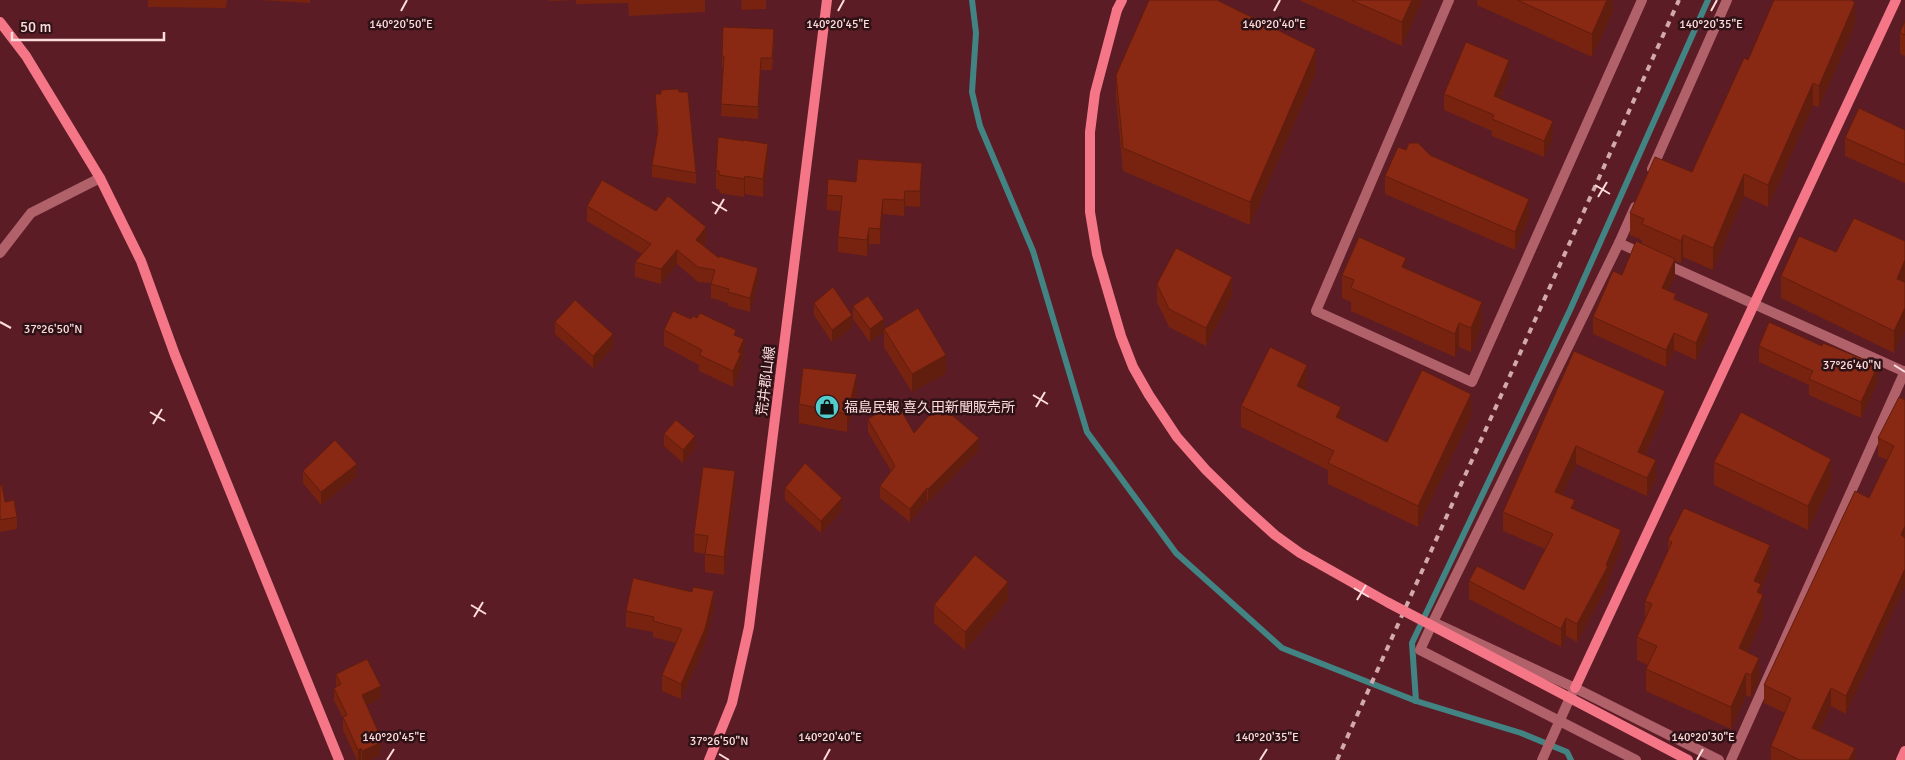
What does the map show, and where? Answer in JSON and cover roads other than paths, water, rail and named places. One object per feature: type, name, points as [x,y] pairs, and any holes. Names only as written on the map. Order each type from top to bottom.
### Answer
[{"type":"street","name":"荒井郡山線","points":[[710,760],[732,703],[749,627],[827,0]]},
{"type":"street","points":[[1122,0],[1117,10],[1095,92],[1090,132],[1090,212],[1097,254],[1121,336],[1130,359],[1149,395],[1178,437],[1206,470],[1244,507],[1275,535],[1300,553],[1387,602],[1688,760]]},
{"type":"street","points":[[1448,0],[1316,311],[1472,382],[1642,0]]},
{"type":"street","points":[[1647,180],[1727,0]]},
{"type":"street","points":[[1542,760],[1896,0]]},
{"type":"street","points":[[0,22],[26,56],[100,178],[141,261],[179,364],[339,760]]},
{"type":"street","points":[[0,252],[31,214],[100,178]]},
{"type":"street","points":[[1636,760],[1420,650],[1619,243],[1639,198]]},
{"type":"street","points":[[1619,243],[1905,372],[1731,760]]},
{"type":"street","points":[[1434,622],[1575,688],[1719,760]]},
{"type":"street","points":[[1901,760],[1905,750]]},
{"type":"waterway","points":[[972,0],[976,33],[972,92],[980,126],[1033,251],[1087,432],[1176,553],[1282,648],[1416,701],[1521,733],[1567,752],[1571,760]]},
{"type":"waterway","points":[[1416,701],[1412,643],[1570,310],[1708,0]]},
{"type":"railway","points":[[1337,760],[1679,0]]},
{"type":"place","name":"福島民報 喜久田新聞販売所","points":[[827,407]]}]
